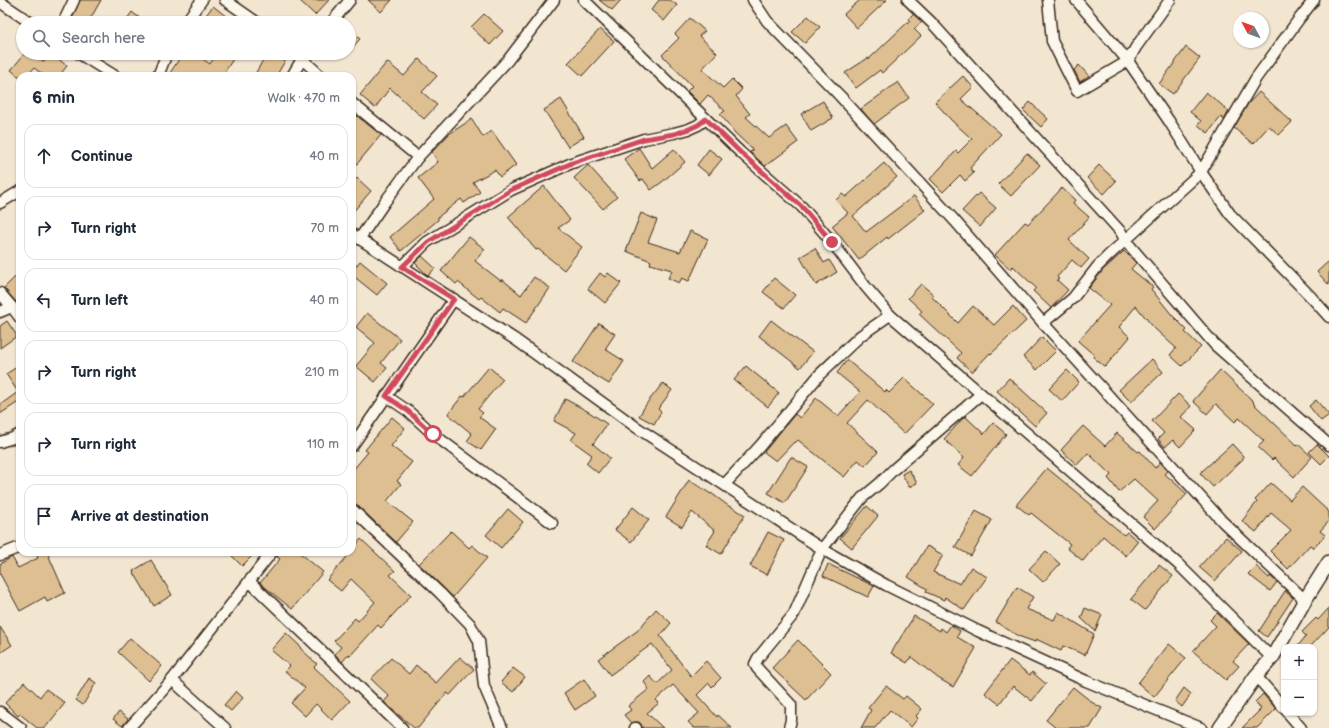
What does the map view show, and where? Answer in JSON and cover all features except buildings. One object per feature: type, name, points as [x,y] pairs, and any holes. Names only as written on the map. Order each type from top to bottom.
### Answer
[{"type":"street","points":[[66,16],[74,0]]},
{"type":"street","points":[[190,16],[202,0]]},
{"type":"street","points":[[225,0],[248,16]]},
{"type":"street","points":[[337,16],[350,0]]},
{"type":"street","points":[[554,0],[508,60],[418,157],[384,203],[356,236],[516,340],[636,427],[822,549],[886,585],[1000,641],[1086,681],[1200,728]]},
{"type":"street","points":[[584,0],[740,152],[802,207],[890,315],[1178,564],[1272,658]]},
{"type":"street","points":[[753,0],[767,21],[840,96],[955,221],[1043,322],[1223,522],[1305,600]]},
{"type":"street","points":[[908,0],[932,23],[1116,226],[1125,240],[1216,345],[1329,445]]},
{"type":"street","points":[[1048,0],[1052,41],[1077,91],[1128,62],[1136,46],[1170,0]]},
{"type":"street","points":[[1076,0],[1128,62],[1230,214],[1329,317]]},
{"type":"street","points":[[1043,322],[1073,298],[1098,266],[1201,172],[1256,78],[1299,18],[1314,0]]},
{"type":"street","points":[[0,2],[21,16]]},
{"type":"street","points":[[89,60],[109,72]]},
{"type":"street","points":[[160,72],[164,60]]},
{"type":"street","points":[[294,72],[299,60]]},
{"type":"street","points":[[306,60],[317,72]]},
{"type":"street","points":[[356,106],[418,157]]},
{"type":"street","points":[[402,267],[428,242],[511,190],[572,163],[644,139],[674,134],[698,125],[706,119]]},
{"type":"street","points":[[0,203],[16,193]]},
{"type":"street","points":[[0,293],[16,312]]},
{"type":"street","points":[[356,440],[454,299]]},
{"type":"street","points":[[0,312],[12,307]]},
{"type":"street","points":[[725,484],[760,446],[820,374],[860,336],[890,315]]},
{"type":"street","points":[[789,728],[791,705],[757,668],[755,664],[758,658],[794,614],[822,549],[862,498],[981,394]]},
{"type":"street","points":[[386,396],[408,411],[433,434],[552,523]]},
{"type":"street","points":[[0,442],[16,436]]},
{"type":"street","points":[[356,513],[440,593],[470,624],[479,641],[484,686],[502,728]]},
{"type":"street","points":[[0,555],[16,549]]},
{"type":"street","points":[[129,728],[172,680],[269,556]]},
{"type":"street","points":[[1220,728],[1256,676],[1272,658],[1305,600],[1329,562]]},
{"type":"street","points":[[249,581],[402,728]]},
{"type":"street","points":[[1256,676],[1281,705]]},
{"type":"street","points":[[172,680],[225,728]]},
{"type":"street","points":[[0,712],[21,728]]},
{"type":"street","points":[[1291,716],[1301,728]]},
{"type":"route","points":[[433,434],[408,411],[386,396],[454,299],[402,267],[428,242],[471,213],[511,190],[572,163],[644,139],[674,134],[698,125],[706,119],[740,152],[802,207],[832,242]]}]
